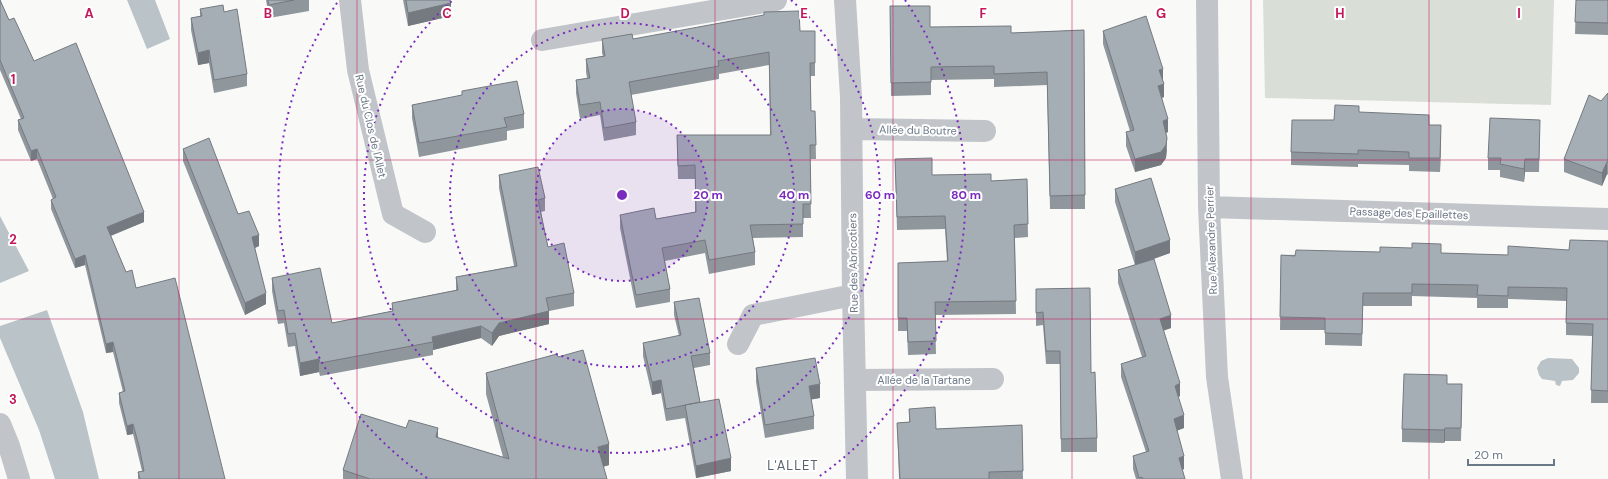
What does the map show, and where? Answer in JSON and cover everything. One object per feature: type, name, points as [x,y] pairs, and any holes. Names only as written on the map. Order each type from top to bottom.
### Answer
[{"type":"street","name":"Rue du Clos de l'Allet","points":[[350,0],[358,70],[393,214],[425,232]]},
{"type":"street","points":[[542,40],[776,0]]},
{"type":"street","name":"Rue des Abricotiers","points":[[845,0],[852,129],[853,295],[857,479]]},
{"type":"street","name":"Rue Alexandre Perrier","points":[[1206,0],[1209,207],[1217,378],[1232,479]]},
{"type":"street","name":"Allée du Boutre","points":[[852,129],[985,131]]},
{"type":"street","name":"Passage des Epaillettes","points":[[1209,207],[1608,219]]},
{"type":"street","points":[[738,344],[753,315],[853,295]]},
{"type":"street","name":"Allée de la Tartane","points":[[856,380],[993,379]]},
{"type":"street","points":[[0,424],[9,446],[19,479]]},
{"type":"shaded area","points":[[127,0],[155,0],[170,39],[147,49]]},
{"type":"shaded area","points":[[1263,0],[1554,0],[1551,105],[1265,98]]},
{"type":"shaded area","points":[[0,216],[29,271],[0,283]]},
{"type":"shaded area","points":[[47,310],[83,412],[99,479],[55,479],[39,430],[0,338],[0,326]]},
{"type":"shaded area","points":[[1548,358],[1572,359],[1579,368],[1579,373],[1573,380],[1562,381],[1560,386],[1556,385],[1555,381],[1542,379],[1537,368],[1541,361]]},
{"type":"building","points":[[0,0],[9,20],[14,18],[34,61],[76,43],[144,212],[107,227],[126,272],[132,270],[136,288],[175,278],[225,479],[140,479],[138,472],[144,471],[139,446],[133,424],[127,426],[119,393],[125,391],[113,342],[106,344],[85,255],[75,259],[51,200],[56,197],[37,149],[31,151],[18,120],[24,118],[0,60]]},
{"type":"building","points":[[268,0],[294,0],[269,5]]},
{"type":"building","points":[[406,0],[450,0],[451,3],[408,13]]},
{"type":"building","points":[[1576,0],[1608,0],[1608,23],[1575,22]]},
{"type":"building","points":[[223,5],[224,12],[237,9],[247,74],[214,80],[209,50],[198,53],[191,18],[202,16],[200,9]]},
{"type":"building","points":[[890,6],[930,6],[930,27],[1011,26],[1011,33],[1084,30],[1085,195],[1050,196],[1047,72],[994,74],[994,66],[931,67],[931,82],[891,83]]},
{"type":"building","points":[[799,11],[800,31],[815,31],[815,63],[810,63],[811,111],[815,111],[816,145],[810,145],[811,204],[803,204],[803,224],[750,225],[755,252],[709,260],[705,240],[662,248],[670,289],[636,295],[620,215],[654,208],[656,219],[696,212],[695,165],[678,166],[677,135],[771,135],[769,52],[718,61],[719,66],[629,82],[636,122],[604,128],[600,102],[580,105],[576,80],[590,78],[586,59],[605,56],[602,39],[632,34],[633,39],[764,15],[764,12]]},
{"type":"building","points":[[1146,16],[1163,69],[1159,70],[1164,84],[1158,86],[1168,119],[1163,121],[1167,138],[1166,145],[1161,152],[1135,159],[1126,132],[1134,130],[1103,31]]},
{"type":"building","points":[[517,81],[524,114],[504,118],[507,127],[419,143],[412,105],[462,95],[462,91]]},
{"type":"building","points":[[1608,93],[1608,162],[1602,173],[1564,159],[1589,95],[1601,101]]},
{"type":"building","points":[[1335,105],[1359,106],[1359,112],[1429,115],[1429,125],[1441,125],[1440,158],[1409,158],[1409,152],[1358,150],[1358,154],[1291,152],[1292,120],[1334,120]]},
{"type":"building","points":[[1490,118],[1540,120],[1539,159],[1525,159],[1524,169],[1500,164],[1501,158],[1488,158]]},
{"type":"building","points":[[209,138],[238,214],[249,211],[259,235],[252,237],[266,293],[245,303],[183,149]]},
{"type":"building","points":[[932,158],[932,175],[991,174],[991,181],[1027,179],[1028,224],[1014,225],[1016,301],[935,302],[936,341],[908,342],[907,318],[898,318],[898,263],[948,261],[945,216],[897,217],[895,159]]},
{"type":"building","points":[[538,167],[545,198],[538,200],[548,247],[564,243],[574,293],[546,298],[549,311],[499,323],[492,333],[481,326],[432,337],[433,342],[320,363],[319,359],[300,363],[295,333],[288,334],[284,310],[278,311],[272,278],[320,268],[332,323],[393,311],[392,303],[458,290],[456,277],[517,266],[499,175]]},
{"type":"building","points":[[1151,178],[1170,240],[1135,252],[1115,189]]},
{"type":"building","points":[[1570,240],[1608,241],[1608,391],[1591,390],[1593,324],[1566,323],[1567,288],[1508,287],[1508,296],[1477,295],[1478,285],[1412,284],[1412,293],[1363,293],[1362,334],[1325,333],[1325,318],[1280,317],[1281,255],[1295,256],[1296,250],[1380,252],[1380,247],[1412,248],[1412,243],[1441,244],[1441,253],[1508,255],[1508,246],[1569,250]]},
{"type":"building","points":[[1154,259],[1171,315],[1160,319],[1180,383],[1175,386],[1184,415],[1174,419],[1184,456],[1179,458],[1185,479],[1139,478],[1133,456],[1149,451],[1121,364],[1146,356],[1118,270]]},
{"type":"building","points":[[1090,288],[1091,373],[1095,372],[1097,438],[1061,439],[1060,351],[1046,351],[1043,312],[1036,313],[1036,289]]},
{"type":"building","points":[[699,298],[710,353],[691,356],[700,402],[666,409],[661,380],[652,382],[643,343],[681,335],[674,302]]},
{"type":"building","points":[[583,350],[609,444],[598,447],[607,479],[370,479],[343,470],[361,414],[406,428],[409,420],[438,428],[436,437],[509,459],[486,373],[557,354],[558,357]]},
{"type":"building","points":[[815,358],[820,384],[809,386],[814,416],[765,425],[756,368]]},
{"type":"building","points":[[1404,374],[1447,375],[1447,384],[1462,384],[1461,428],[1445,428],[1444,430],[1402,429]]},
{"type":"building","points":[[719,399],[731,458],[696,466],[685,405]]},
{"type":"building","points":[[935,407],[936,429],[1022,425],[1023,471],[989,472],[989,479],[900,479],[897,423],[910,422],[909,409]]},
{"type":"district","name":"L'ALLET","points":[[793,465]]}]
